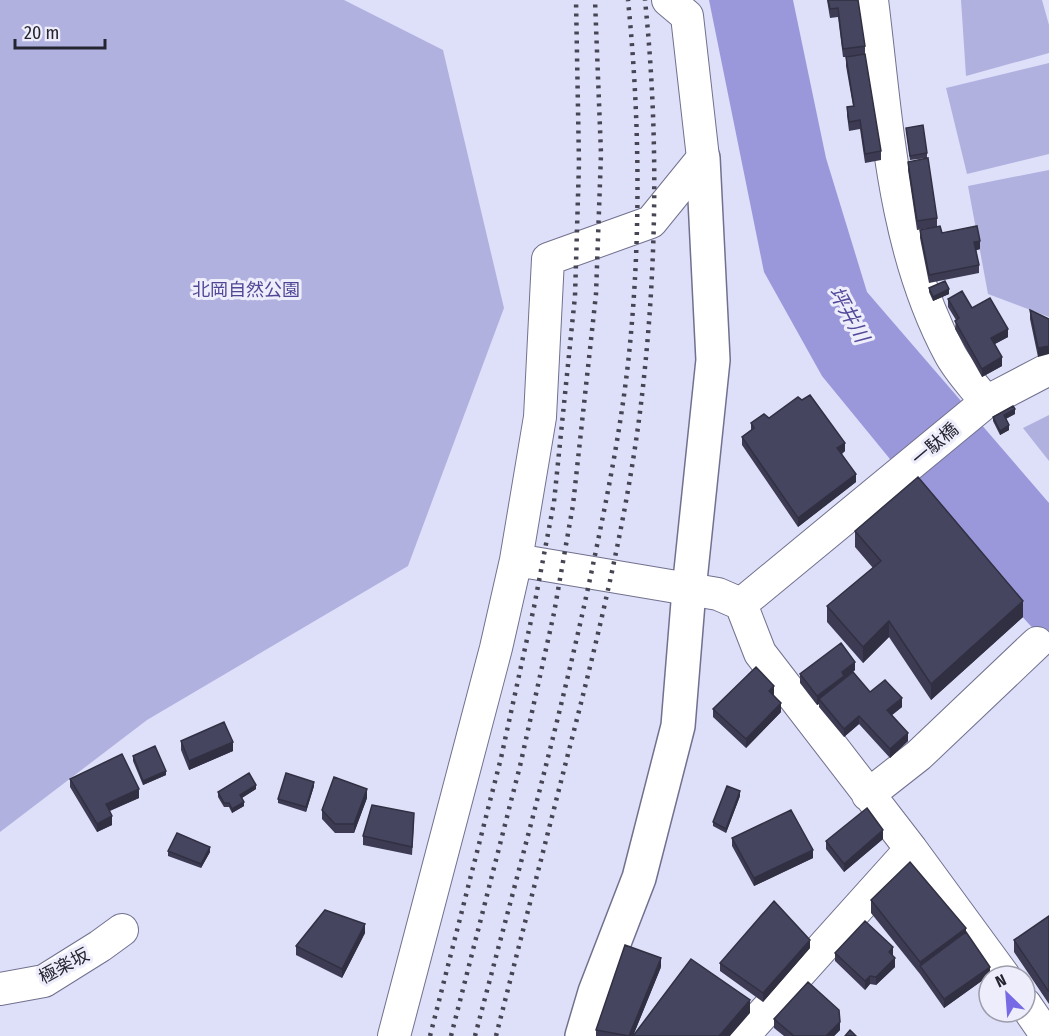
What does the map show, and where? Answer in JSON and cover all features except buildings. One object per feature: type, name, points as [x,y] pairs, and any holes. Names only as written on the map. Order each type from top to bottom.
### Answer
[{"type":"street","points":[[582,1036],[595,992],[639,878],[678,726],[689,590],[713,360],[704,215],[703,158],[687,16],[668,0]]},
{"type":"street","points":[[872,0],[897,196],[910,254],[923,297],[951,356],[986,402]]},
{"type":"street","points":[[394,1036],[496,648],[516,560],[540,417],[548,259],[651,222],[703,158]]},
{"type":"street","name":"一駄橋","points":[[741,604],[986,402],[1049,369]]},
{"type":"street","points":[[516,560],[718,594],[741,604],[760,654],[911,849],[995,964]]},
{"type":"street","points":[[868,795],[919,755],[1037,643]]},
{"type":"street","points":[[743,1036],[911,849]]},
{"type":"street","name":"極楽坂","points":[[0,989],[44,981],[122,930]]},
{"type":"street","points":[[1037,1022],[1047,1036]]},
{"type":"green space","name":"北岡自然公園","points":[[0,0],[344,0],[443,50],[504,308],[408,566],[147,720],[0,832]]},
{"type":"green space","points":[[961,0],[1042,0],[1049,25],[1049,53],[966,76]]},
{"type":"green space","points":[[1049,63],[1049,154],[967,174],[946,88]]},
{"type":"green space","points":[[1049,170],[1049,317],[988,294],[968,186]]},
{"type":"green space","points":[[1049,415],[1049,461],[1023,428]]},
{"type":"water","name":"坪井川","points":[[709,0],[793,0],[826,158],[867,292],[1049,503],[1049,646],[989,580],[822,376],[764,272]]},
{"type":"railway","points":[[430,1036],[501,758],[554,502],[575,296],[579,163],[576,0]]},
{"type":"railway","points":[[451,1036],[520,766],[554,613],[573,505],[596,294],[601,154],[595,0]]},
{"type":"railway","points":[[475,1036],[564,694],[609,487],[624,395],[634,292],[637,208],[635,83],[628,0]]},
{"type":"railway","points":[[496,1036],[600,627],[634,455],[646,361],[653,258],[653,103],[645,0]]}]
